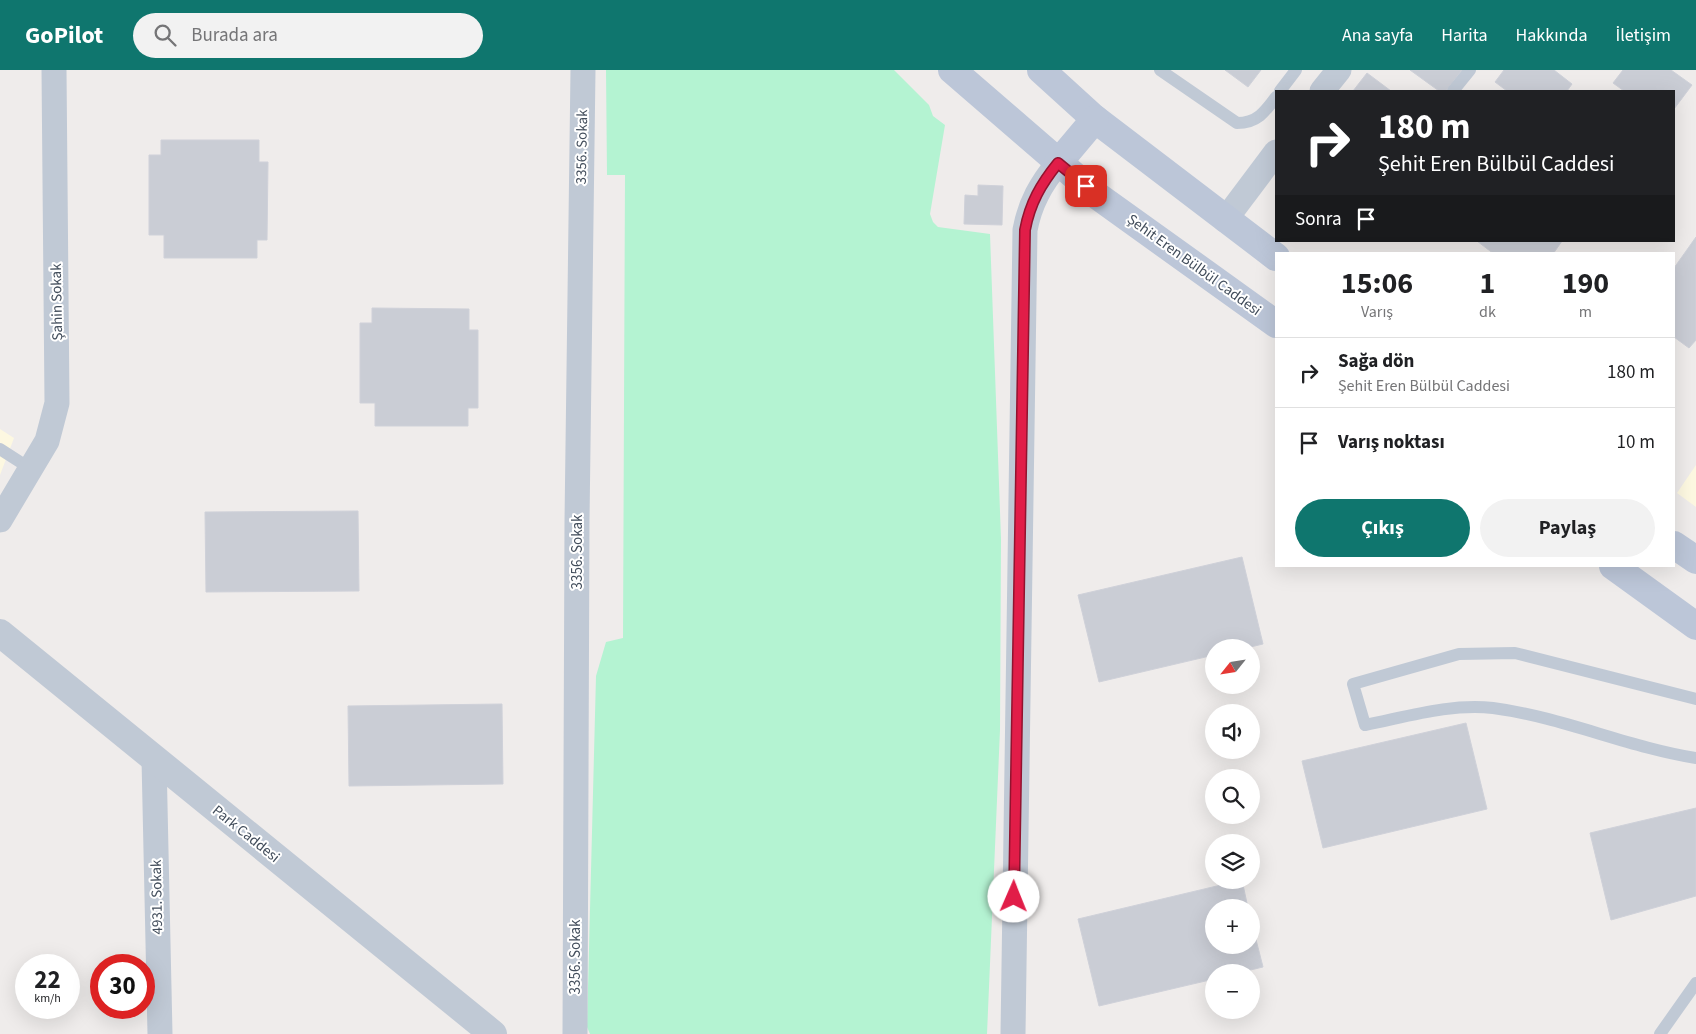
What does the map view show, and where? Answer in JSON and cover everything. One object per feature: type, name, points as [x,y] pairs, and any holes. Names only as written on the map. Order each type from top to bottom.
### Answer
[{"type":"main road","name":"Şehit Eren Bülbül Caddesi","points":[[952,70],[1099,197],[1275,323]]},
{"type":"main road","points":[[1042,70],[1095,119],[1224,220],[1275,256]]},
{"type":"main road","points":[[1058,163],[1095,119]]},
{"type":"main road","points":[[1675,546],[1696,560]]},
{"type":"main road","points":[[1614,567],[1696,626]]},
{"type":"street","name":"Şahin Sokak","points":[[0,520],[48,441],[57,403],[54,70]]},
{"type":"street","name":"3356. Sokak","points":[[575,1034],[577,530],[583,70]]},
{"type":"street","points":[[1323,90],[1338,70]]},
{"type":"street","points":[[1224,220],[1275,153]]},
{"type":"street","points":[[1013,1034],[1025,230],[1028,216],[1039,188],[1058,163]]},
{"type":"street","name":"Park Caddesi","points":[[0,632],[493,1034]]},
{"type":"street","name":"4931. Sokak","points":[[154,759],[160,1034]]},
{"type":"lane","points":[[1160,70],[1237,123],[1250,122],[1259,118],[1275,97]]},
{"type":"lane","points":[[1281,90],[1296,70]]},
{"type":"lane","points":[[1454,90],[1470,70]]},
{"type":"lane","points":[[0,449],[30,469]]},
{"type":"lane","points":[[1696,699],[1515,653],[1459,654],[1353,684],[1365,725],[1448,708],[1492,708],[1564,722],[1675,754],[1696,758]]},
{"type":"lane","points":[[1660,1034],[1696,983]]},
{"type":"shaded area","points":[[0,429],[14,438],[0,475]]},
{"type":"shaded area","points":[[1696,465],[1696,507],[1677,493]]},
{"type":"green space","points":[[606,70],[894,70],[929,105],[933,116],[945,125],[930,214],[933,222],[938,227],[990,234],[1001,539],[1000,730],[987,1034],[590,1034],[587,1027],[596,676],[606,642],[623,638],[625,175],[607,175]]},
{"type":"building","points":[[1225,70],[1261,70],[1248,87]]},
{"type":"building","points":[[1410,70],[1462,70],[1447,90],[1438,90]]},
{"type":"building","points":[[1504,70],[1554,70],[1572,84],[1568,90],[1506,90],[1495,82]]},
{"type":"building","points":[[1623,70],[1671,70],[1692,85],[1675,108],[1675,90],[1623,90],[1613,83]]},
{"type":"building","points":[[1367,73],[1390,90],[1354,90]]},
{"type":"building","points":[[161,140],[259,140],[259,162],[268,162],[267,240],[257,240],[257,258],[164,258],[164,235],[149,235],[149,155],[161,155]]},
{"type":"building","points":[[978,185],[1003,186],[1002,225],[964,224],[965,195],[978,196]]},
{"type":"building","points":[[1696,237],[1696,340],[1689,348],[1675,338],[1675,267]]},
{"type":"building","points":[[1478,242],[1561,242],[1554,252],[1491,252]]},
{"type":"building","points":[[372,308],[469,309],[469,330],[478,330],[478,408],[468,408],[468,426],[375,426],[375,403],[360,403],[360,323],[372,323]]},
{"type":"building","points":[[358,511],[359,591],[206,592],[205,512]]},
{"type":"building","points":[[1242,557],[1263,644],[1260,645],[1260,639],[1205,639],[1205,657],[1099,682],[1078,595]]},
{"type":"building","points":[[502,704],[503,784],[349,786],[348,706]]},
{"type":"building","points":[[1466,723],[1487,809],[1323,848],[1302,761]]},
{"type":"building","points":[[1696,808],[1696,896],[1611,920],[1590,833]]},
{"type":"building","points":[[1205,889],[1244,889],[1246,899],[1205,899],[1205,954],[1260,954],[1263,967],[1260,968],[1260,964],[1205,964],[1205,981],[1099,1006],[1078,919]]},
{"type":"route","points":[[1014,897],[1025,230],[1028,216],[1039,188],[1058,163],[1086,186]]}]
